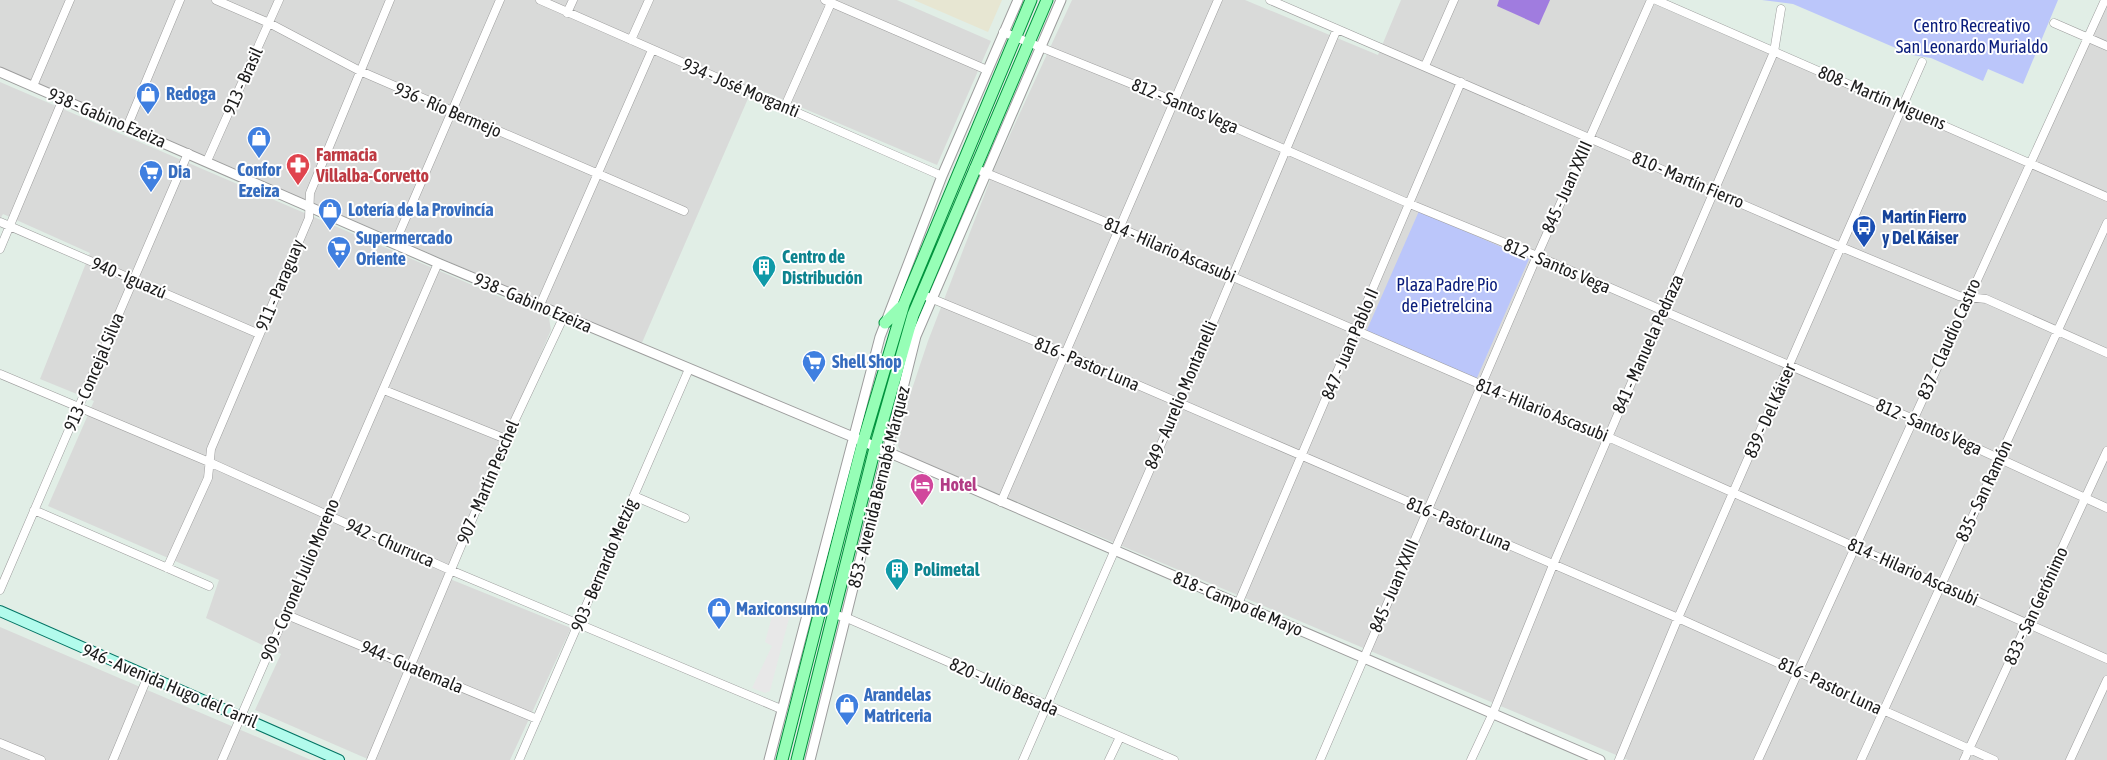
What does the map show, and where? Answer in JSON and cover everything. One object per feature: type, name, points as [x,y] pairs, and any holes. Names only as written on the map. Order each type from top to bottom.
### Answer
[{"type":"main road","name":"853 - Avenida Bernabé Márquez","points":[[782,760],[858,440],[904,304],[1031,0]]},
{"type":"main road","name":"853 - Avenida Bernabé Márquez","points":[[797,760],[833,614],[926,297],[974,168],[1047,0]]},
{"type":"main road","points":[[885,323],[904,304]]},
{"type":"main road","name":"946 - Avenida Hugo del Carril","points":[[0,611],[339,760]]},
{"type":"street","points":[[33,86],[70,0]]},
{"type":"street","points":[[127,127],[180,0]]},
{"type":"street","name":"936 - Río Bermejo","points":[[216,0],[269,23],[360,71],[684,211]]},
{"type":"street","name":"913 - Brasil","points":[[207,161],[279,0]]},
{"type":"street","name":"911 - Paraguay","points":[[167,568],[208,478],[211,449],[309,218],[310,193],[390,0]]},
{"type":"street","points":[[395,243],[500,0]]},
{"type":"street","name":"934 - José Morganti","points":[[540,0],[942,176]]},
{"type":"street","points":[[567,13],[573,0]]},
{"type":"street","points":[[632,40],[648,0]]},
{"type":"street","name":"853 - Avenida Bernabé Márquez","points":[[769,760],[781,710],[858,440],[885,323],[942,176],[1018,0]]},
{"type":"street","name":"853 - Avenida Bernabé Márquez","points":[[926,297],[986,173],[1060,0]]},
{"type":"street","points":[[1002,502],[1218,0]]},
{"type":"street","name":"810 - Martín Fierro","points":[[1270,0],[1841,247],[1959,296],[1986,298],[2107,353]]},
{"type":"street","points":[[1425,66],[1454,0]]},
{"type":"street","name":"845 - Juan XXIII","points":[[1320,760],[1537,256],[1651,0]]},
{"type":"street","name":"808 - Martín Miguens","points":[[1656,0],[2031,162],[2107,198]]},
{"type":"street","name":"837 - Claudio Castro","points":[[1758,760],[2105,0]]},
{"type":"street","points":[[785,106],[828,2],[987,70]]},
{"type":"street","name":"841 - Manuela Pedraza","points":[[1471,760],[1493,714],[1553,564],[1774,52],[1781,9]]},
{"type":"street","points":[[2054,23],[2107,46]]},
{"type":"street","name":"849 - Aurelio Montanelli","points":[[1023,760],[1178,404],[1285,148],[1337,30]]},
{"type":"street","name":"812 - Santos Vega","points":[[1003,32],[1174,101],[1410,204],[1537,256],[1913,420],[2107,508]]},
{"type":"street","points":[[540,305],[596,173],[652,50]]},
{"type":"street","name":"839 - Del Káiser","points":[[1619,760],[1678,618],[1922,62]]},
{"type":"street","name":"938 - Gabino Ezeiza","points":[[0,72],[438,263],[881,450]]},
{"type":"street","name":"847 - Juan Pablo II","points":[[1238,604],[1461,82]]},
{"type":"street","points":[[0,249],[63,99]]},
{"type":"street","name":"913 - Concejal Silva","points":[[0,590],[188,153]]},
{"type":"street","name":"814 - Hilario Ascasubi","points":[[974,168],[1120,228],[1482,385],[1608,437],[2028,622],[2107,659]]},
{"type":"street","name":"940 - Iguazú","points":[[0,222],[259,334]]},
{"type":"street","name":"835 - San Ramón","points":[[1861,760],[2107,222]]},
{"type":"street","name":"909 - Coronel Julio Moreno","points":[[222,760],[438,263]]},
{"type":"street","name":"816 - Pastor Luna","points":[[926,297],[1066,354],[1178,404],[1798,670],[1994,760]]},
{"type":"street","name":"907 - Martín Peschel","points":[[371,760],[506,439],[564,316]]},
{"type":"street","name":"903 - Bernardo Metzig","points":[[519,760],[689,369]]},
{"type":"street","name":"942 - Churruca","points":[[0,374],[79,409],[209,462],[450,570],[781,710]]},
{"type":"street","points":[[384,390],[506,439]]},
{"type":"street","name":"853 - Avenida Bernabé Márquez","points":[[810,760],[847,618],[881,450]]},
{"type":"street","name":"818 - Campo de Mayo","points":[[881,450],[1600,760]]},
{"type":"street","name":"833 - San Gerónimo","points":[[1964,760],[2107,451]]},
{"type":"street","points":[[634,496],[685,518]]},
{"type":"street","points":[[34,510],[209,586]]},
{"type":"street","name":"944 - Guatemala","points":[[287,614],[537,719]]},
{"type":"street","name":"820 - Julio Besada","points":[[833,614],[847,618],[1174,760]]},
{"type":"street","points":[[113,760],[148,676]]},
{"type":"street","points":[[2070,760],[2107,680]]},
{"type":"street","points":[[1109,760],[1120,737]]},
{"type":"street","points":[[0,743],[41,760]]},
{"type":"shaded area","points":[[0,0],[897,0],[991,41],[937,165],[753,87],[641,345],[0,67]]},
{"type":"shaded area","points":[[914,0],[1002,0],[988,32]]},
{"type":"shaded area","points":[[1072,0],[1245,0],[1378,55],[1401,0],[1645,0],[2031,168],[2107,5],[2107,760],[1628,760],[902,453],[898,446],[905,410],[928,341],[996,165]]},
{"type":"shaded area","points":[[1499,0],[1550,0],[1539,25],[1497,6]]},
{"type":"shaded area","points":[[0,82],[549,318],[551,330],[445,577],[571,628],[510,760],[370,760],[255,710],[281,654],[206,618],[219,580],[48,506],[94,401],[40,379],[90,253],[3,214],[0,219]]},
{"type":"shaded area","points":[[786,602],[793,603],[770,691],[765,693],[752,688],[772,646],[765,642],[772,616],[779,618]]},
{"type":"shaded area","points":[[0,627],[311,760],[0,760]]},
{"type":"green space","name":"Centro Recreativo San Leonardo Murialdo","points":[[1762,0],[2058,0],[2023,84],[1988,69],[1983,81],[1931,58],[1912,55],[1793,4]]},
{"type":"green space","name":"Plaza Padre Pio de Pietrelcina","points":[[1419,211],[1529,259],[1476,380],[1366,332]]},
{"type":"place","name":"Redoga","points":[[148,115]]},
{"type":"place","name":"Confor Ezeiza","points":[[259,159]]},
{"type":"place","name":"Farmacia Villalba-Corvetto","points":[[298,186]]},
{"type":"place","name":"Dia","points":[[151,193]]},
{"type":"place","name":"Lotería de la Provincía","points":[[330,231]]},
{"type":"place","name":"Martín Fierro y Del Káiser","points":[[1864,248]]},
{"type":"place","name":"Supermercado Oriente","points":[[339,269]]},
{"type":"place","name":"Centro de Distribución","points":[[764,288]]},
{"type":"place","name":"Shell Shop","points":[[814,383]]},
{"type":"place","name":"Hotel","points":[[922,506]]},
{"type":"place","name":"Polimetal","points":[[897,591]]},
{"type":"place","name":"Maxiconsumo","points":[[719,630]]},
{"type":"place","name":"Arandelas Matriceria","points":[[847,726]]}]
